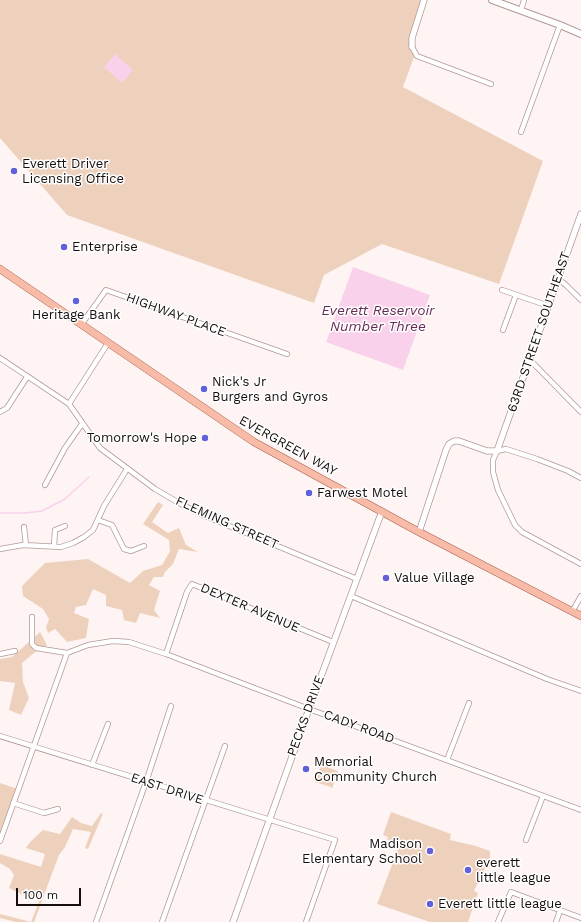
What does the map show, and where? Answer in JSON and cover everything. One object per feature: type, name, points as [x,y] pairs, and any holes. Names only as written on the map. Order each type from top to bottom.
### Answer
[{"type":"main road","points":[[492,0],[581,34]]},
{"type":"main road","name":"EVERGREEN WAY","points":[[0,269],[254,442],[419,532],[581,616]]},
{"type":"street","points":[[424,0],[412,38],[412,47],[417,56],[491,84]]},
{"type":"street","points":[[521,10],[524,0]]},
{"type":"street","points":[[521,132],[560,25]]},
{"type":"street","name":"63RD STREET SOUTHEAST","points":[[497,451],[581,214]]},
{"type":"street","points":[[558,279],[581,300]]},
{"type":"street","name":"HIGHWAY PLACE","points":[[81,325],[106,290],[287,354]]},
{"type":"street","points":[[502,290],[549,306]]},
{"type":"street","points":[[503,330],[516,295]]},
{"type":"street","points":[[69,404],[108,343]]},
{"type":"street","name":"FLEMING STREET","points":[[0,358],[69,404],[100,448],[127,469],[179,503],[205,516],[357,579]]},
{"type":"street","points":[[530,360],[581,412]]},
{"type":"street","points":[[0,412],[7,408],[27,377]]},
{"type":"street","points":[[44,485],[65,448],[82,424]]},
{"type":"street","points":[[419,532],[446,450],[449,444],[454,441],[487,451],[506,449],[568,471],[581,478]]},
{"type":"street","points":[[497,451],[493,460],[493,472],[498,490],[515,525],[522,532],[581,564]]},
{"type":"street","points":[[0,548],[26,545],[61,547],[84,537],[93,530],[104,506],[127,469]]},
{"type":"street","name":"PECKS DRIVE","points":[[233,922],[333,642],[382,511]]},
{"type":"street","points":[[98,520],[112,525],[124,549],[131,551],[144,546]]},
{"type":"street","points":[[54,546],[55,530],[65,526]]},
{"type":"street","points":[[24,527],[26,545]]},
{"type":"street","name":"DEXTER AVENUE","points":[[166,654],[187,592],[192,584],[333,642]]},
{"type":"street","points":[[351,596],[546,678],[581,691]]},
{"type":"street","points":[[572,612],[581,596]]},
{"type":"street","points":[[0,841],[67,653],[36,648],[32,644],[32,617]]},
{"type":"street","name":"CADY ROAD","points":[[67,653],[88,645],[113,641],[129,642],[166,654],[581,810]]},
{"type":"street","points":[[0,654],[15,651]]},
{"type":"street","points":[[447,760],[469,703]]},
{"type":"street","points":[[96,922],[146,782],[171,706]]},
{"type":"street","points":[[92,765],[108,724]]},
{"type":"street","name":"EAST DRIVE","points":[[0,736],[205,801],[335,840],[306,922]]},
{"type":"street","points":[[162,922],[225,746]]},
{"type":"street","points":[[526,840],[543,796]]},
{"type":"street","points":[[13,803],[44,814],[58,809]]},
{"type":"street","points":[[498,922],[511,892],[581,918]]},
{"type":"street","points":[[556,922],[560,911]]},
{"type":"shaded area","points":[[0,0],[424,0],[412,47],[414,57],[403,87],[543,161],[499,284],[382,244],[324,275],[314,303],[67,215],[0,138]]},
{"type":"shaded area","points":[[158,502],[163,505],[152,522],[168,533],[179,528],[186,545],[198,552],[179,549],[173,564],[165,572],[163,577],[154,577],[149,585],[160,591],[154,610],[160,618],[140,613],[136,623],[124,620],[122,610],[106,606],[106,595],[93,589],[86,605],[76,607],[74,613],[89,619],[86,638],[67,642],[55,629],[48,633],[46,627],[49,619],[43,609],[23,596],[22,586],[45,563],[88,559],[130,583],[143,571],[162,565],[170,551],[169,540],[143,524]]},
{"type":"shaded area","points":[[40,632],[47,645],[22,663],[23,682],[29,698],[21,715],[9,710],[15,683],[0,681],[0,659],[12,657]]},
{"type":"shaded area","points":[[321,765],[338,771],[332,789],[331,787],[315,782]]},
{"type":"shaded area","points":[[0,783],[18,789],[3,833],[0,832]]},
{"type":"shaded area","points":[[391,812],[451,834],[450,840],[490,851],[490,858],[474,891],[478,893],[468,922],[430,922],[377,904],[400,844],[397,845],[387,840],[388,837],[383,835]]},
{"type":"shaded area","points":[[101,813],[103,814],[88,849],[85,848],[91,832],[73,829],[65,847],[59,855],[34,922],[31,922],[40,899],[27,897],[9,888],[14,875],[10,869],[0,863],[0,854],[41,867],[45,854],[26,848],[30,842],[43,830],[60,834],[72,817],[81,823],[92,826]]},
{"type":"shaded area","points":[[0,914],[31,922],[16,922],[0,918]]},
{"type":"water","points":[[115,54],[133,70],[122,83],[104,67]]},
{"type":"water","name":"Everett Reservoir Number Three","points":[[353,267],[430,295],[403,370],[326,342]]},
{"type":"waterway","points":[[0,513],[42,511],[65,499],[89,477]]},
{"type":"place","name":"Everett Driver Licensing Office","points":[[14,171]]},
{"type":"place","name":"Enterprise","points":[[64,247]]},
{"type":"place","name":"Heritage Bank","points":[[76,301]]},
{"type":"place","name":"Nick's Jr Burgers and Gyros","points":[[204,389]]},
{"type":"place","name":"Tomorrow's Hope","points":[[205,438]]},
{"type":"place","name":"Farwest Motel","points":[[309,493]]},
{"type":"place","name":"Value Village","points":[[386,578]]},
{"type":"place","name":"Memorial Community Church","points":[[306,769]]},
{"type":"place","name":"Madison Elementary School","points":[[430,851]]},
{"type":"place","name":"everett little league","points":[[468,870]]},
{"type":"place","name":"Everett little league","points":[[430,904]]}]
